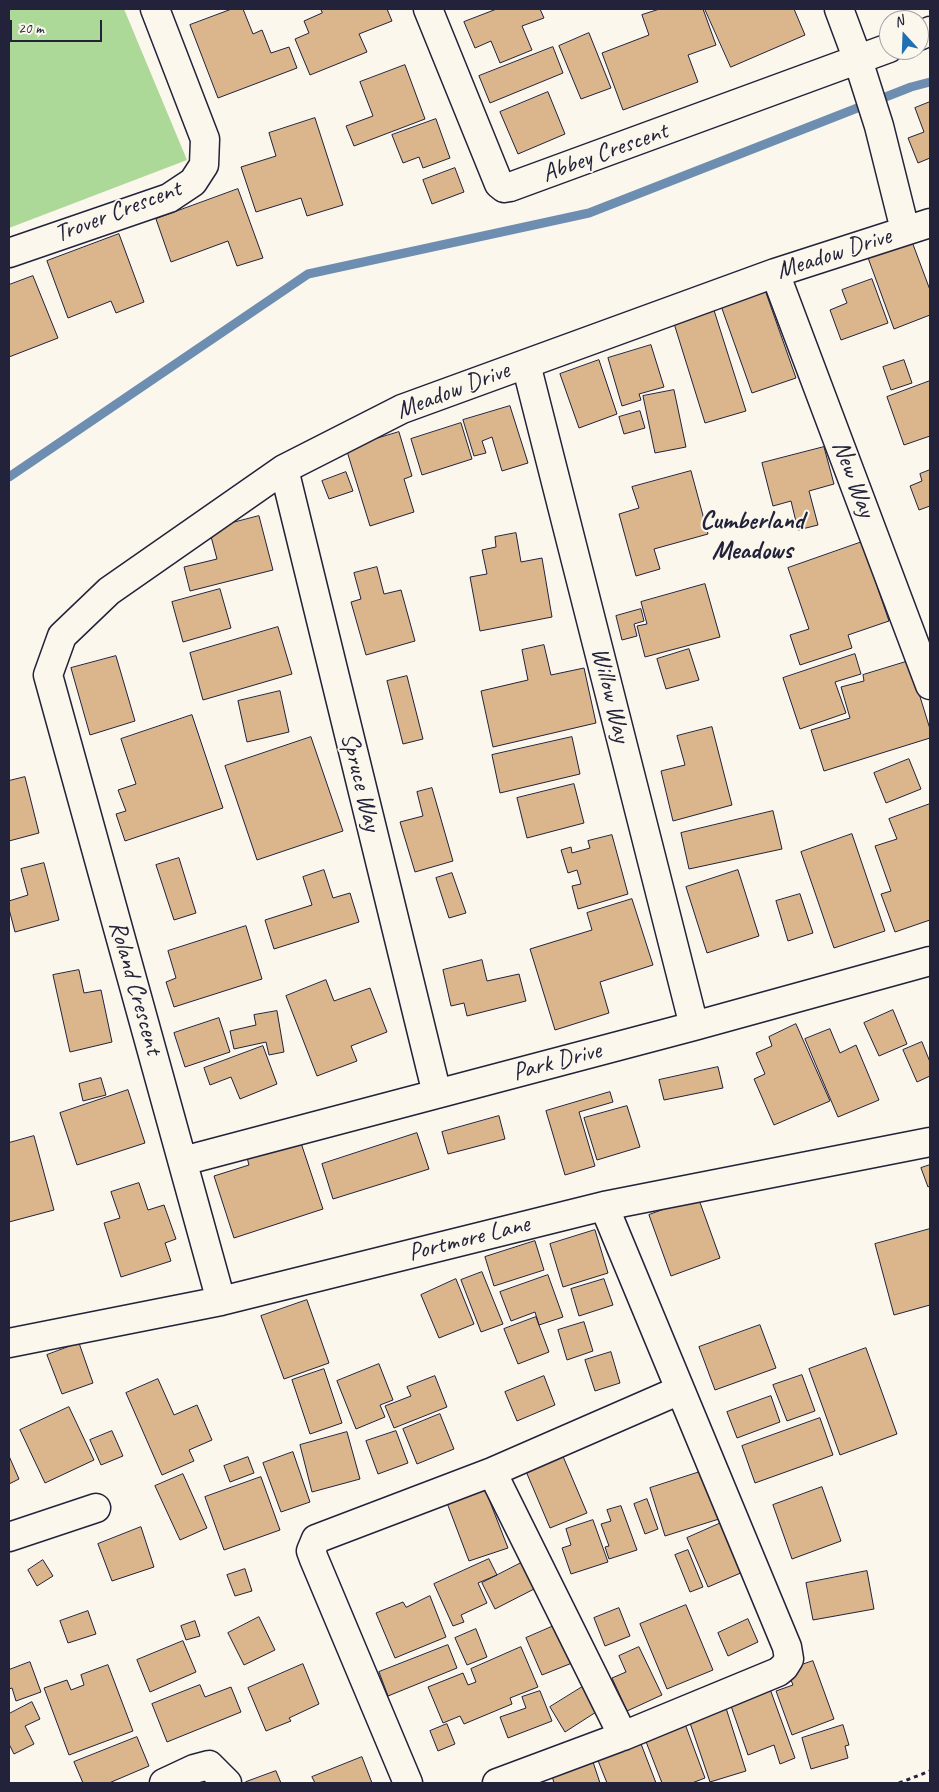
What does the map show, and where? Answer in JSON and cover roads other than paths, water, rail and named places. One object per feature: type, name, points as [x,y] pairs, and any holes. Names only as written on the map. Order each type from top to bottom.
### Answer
[{"type":"street","name":"Trover Crescent","points":[[9,253],[169,198],[193,182],[204,165],[205,139],[155,9]]},
{"type":"street","name":"Abbey Crescent","points":[[428,9],[500,184],[504,188],[510,188],[879,52]]},
{"type":"street","points":[[838,9],[858,60],[879,126],[918,226]]},
{"type":"street","name":"Meadow Drive","points":[[48,675],[62,636],[109,591],[284,469],[402,409],[775,273],[918,226]]},
{"type":"street","name":"New Way","points":[[775,273],[930,685]]},
{"type":"street","name":"Willow Way","points":[[526,364],[694,1026]]},
{"type":"street","name":"Spruce Way","points":[[284,469],[438,1094]]},
{"type":"street","name":"Roland Crescent","points":[[48,675],[221,1301]]},
{"type":"street","name":"Park Drive","points":[[183,1161],[694,1026],[930,960]]},
{"type":"street","name":"Portmore Lane","points":[[9,1343],[221,1301],[604,1206],[930,1142]]},
{"type":"street","points":[[497,1783],[623,1736],[778,1672],[789,1659],[787,1647],[604,1206]]},
{"type":"street","points":[[408,1783],[311,1551],[316,1539],[492,1472],[680,1390]]},
{"type":"street","points":[[492,1472],[623,1736]]},
{"type":"street","points":[[9,1537],[96,1508]]},
{"type":"street","points":[[164,1783],[194,1769],[208,1765],[227,1783]]},
{"type":"waterway","points":[[9,477],[308,274],[589,213],[911,87],[930,82]]},
{"type":"district","name":"Cumberland Meadows","points":[[752,536]]}]
